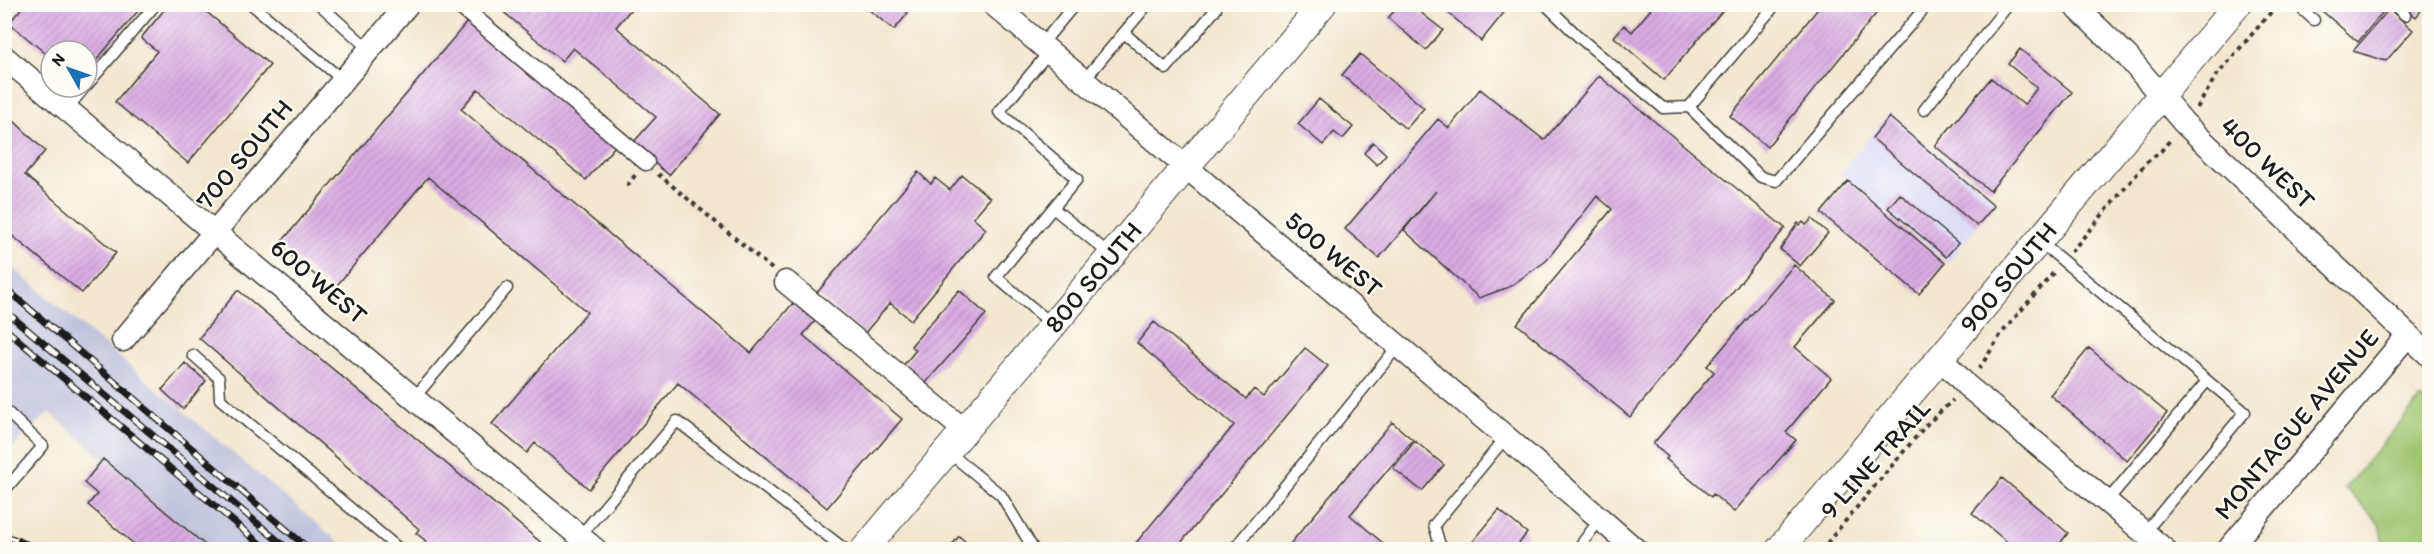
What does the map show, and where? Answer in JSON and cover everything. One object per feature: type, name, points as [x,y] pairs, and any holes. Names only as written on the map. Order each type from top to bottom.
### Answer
[{"type":"street","name":"700 SOUTH","points":[[123,340],[408,4]]},
{"type":"street","points":[[458,4],[650,166]]},
{"type":"street","name":"500 WEST","points":[[993,4],[1636,549]]},
{"type":"street","name":"800 SOUTH","points":[[864,549],[1323,4]]},
{"type":"street","name":"400 WEST","points":[[2073,4],[2127,56],[2184,123],[2430,356]]},
{"type":"street","name":"900 SOUTH","points":[[1779,549],[2238,4]]},
{"type":"street","name":"600 WEST","points":[[4,57],[588,543]]},
{"type":"street","points":[[786,282],[964,430]]},
{"type":"street","name":"MONTAGUE AVENUE","points":[[2228,549],[2408,335]]},
{"type":"street","points":[[1940,357],[1966,385],[2165,549]]},
{"type":"lane","points":[[99,71],[156,4]]},
{"type":"lane","points":[[251,4],[344,81]]},
{"type":"lane","points":[[319,4],[370,50]]},
{"type":"lane","points":[[1053,325],[996,277],[1077,179],[999,112],[1075,4]]},
{"type":"lane","points":[[1084,80],[1148,4]]},
{"type":"lane","points":[[1545,4],[1663,108],[1689,106],[1776,4]]},
{"type":"lane","points":[[1689,106],[1761,177],[1776,181],[1928,4]]},
{"type":"lane","points":[[1924,110],[2009,4]]},
{"type":"lane","points":[[2296,4],[2314,20]]},
{"type":"lane","points":[[2393,4],[2406,15]]},
{"type":"lane","points":[[1124,33],[1166,69],[1216,9]]},
{"type":"lane","points":[[67,109],[75,99]]},
{"type":"lane","points":[[1053,208],[1112,256]]},
{"type":"lane","points":[[2039,241],[2245,412],[2145,532]]},
{"type":"lane","points":[[414,398],[507,288]]},
{"type":"lane","points":[[1233,549],[1398,346]]},
{"type":"lane","points":[[193,355],[219,378],[220,399],[397,549]]},
{"type":"lane","points":[[2108,500],[2207,381]]},
{"type":"lane","points":[[4,409],[43,446],[4,491]]},
{"type":"lane","points":[[588,543],[677,421],[846,549]]},
{"type":"lane","points":[[1446,549],[1440,545],[1434,525],[1506,437]]},
{"type":"lane","points":[[947,451],[1001,495],[1034,549]]},
{"type":"lane","points":[[1577,549],[1600,519]]},
{"type":"path","points":[[2192,114],[2206,96],[2216,76],[2278,4]]},
{"type":"path","points":[[650,166],[786,282]]},
{"type":"path","name":"9 LINE TRAIL","points":[[1821,549],[1926,425],[1958,394]]},
{"type":"shaded area","points":[[1889,113],[1997,202],[1948,262],[1840,173]]},
{"type":"shaded area","points":[[5,261],[347,549],[210,549],[49,412],[5,455]]},
{"type":"green space","points":[[2421,398],[2429,404],[2429,549],[2384,549],[2379,523],[2345,488]]},
{"type":"building","points":[[25,4],[144,4],[99,57],[99,39],[39,39],[39,48],[9,23]]},
{"type":"building","points":[[169,4],[197,4],[270,65],[188,163],[115,102],[157,51],[141,38]]},
{"type":"building","points":[[494,4],[628,4],[632,8],[616,27],[720,114],[669,175],[632,144],[656,117],[573,48],[562,61]]},
{"type":"building","points":[[870,4],[898,4],[908,13],[894,30],[867,8]]},
{"type":"building","points":[[1438,4],[1511,4],[1481,41]]},
{"type":"building","points":[[1655,4],[1728,4],[1664,80],[1614,37],[1624,25],[1632,32]]},
{"type":"building","points":[[1822,4],[1884,4],[1767,147],[1730,116]]},
{"type":"building","points":[[2314,4],[2384,4],[2387,7],[2358,42]]},
{"type":"building","points":[[2401,4],[2426,4],[2416,17]]},
{"type":"building","points":[[1400,5],[1411,5],[1443,30],[1426,50],[1388,18]]},
{"type":"building","points":[[2389,9],[2413,30],[2386,61],[2353,51]]},
{"type":"building","points":[[467,22],[615,146],[586,180],[478,89],[461,109],[751,353],[793,303],[815,321],[803,335],[902,419],[827,508],[678,383],[589,489],[535,443],[527,453],[492,424],[587,312],[428,177],[333,290],[279,245]]},
{"type":"building","points":[[2020,49],[2072,92],[1990,191],[1935,146],[1991,78],[2024,105],[2037,88],[2008,64]]},
{"type":"building","points":[[1360,54],[1424,108],[1406,129],[1342,75]]},
{"type":"building","points":[[1599,76],[1785,228],[1630,417],[1517,324],[1612,209],[1597,196],[1546,261],[1509,287],[1479,298],[1404,230],[1436,191],[1379,258],[1345,229],[1438,119],[1449,128],[1480,89],[1544,140]]},
{"type":"building","points":[[1319,99],[1353,127],[1343,139],[1334,132],[1323,145],[1298,124]]},
{"type":"building","points":[[1889,117],[1994,206],[1977,226],[1872,138]]},
{"type":"building","points":[[12,119],[45,151],[25,175],[116,253],[82,293],[4,229],[4,128]]},
{"type":"building","points":[[1373,142],[1386,154],[1377,165],[1364,153]]},
{"type":"building","points":[[918,172],[931,184],[935,178],[950,190],[962,175],[990,198],[973,218],[986,229],[911,320],[890,303],[864,334],[816,294]]},
{"type":"building","points":[[1848,181],[1945,263],[1919,294],[1821,213]]},
{"type":"building","points":[[1900,194],[1958,243],[1946,257],[1888,208]]},
{"type":"building","points":[[1812,219],[1828,233],[1800,266],[1780,249],[1798,223],[1800,225],[1803,222],[1806,225]]},
{"type":"building","points":[[1794,265],[1835,300],[1795,347],[1831,378],[1786,432],[1796,440],[1734,512],[1713,494],[1711,497],[1666,459],[1668,457],[1653,444],[1714,372],[1707,366]]},
{"type":"building","points":[[238,290],[550,550],[418,550],[426,541],[416,533],[419,529],[199,338]]},
{"type":"building","points":[[959,290],[986,314],[922,387],[901,368],[916,350],[911,346]]},
{"type":"building","points":[[1154,322],[1246,399],[1254,389],[1264,397],[1305,348],[1328,366],[1175,550],[1130,550],[1234,425],[1137,343]]},
{"type":"building","points":[[2089,348],[2167,413],[2127,461],[2050,395]]},
{"type":"building","points":[[185,363],[206,381],[183,409],[162,390]]},
{"type":"building","points":[[1392,422],[1413,440],[1350,515],[1391,550],[1285,550]]},
{"type":"building","points":[[1415,441],[1444,465],[1422,491],[1393,468]]},
{"type":"building","points":[[103,459],[211,550],[141,550],[88,505],[97,494],[84,483]]},
{"type":"building","points":[[2002,478],[2068,533],[2055,550],[2017,550],[1972,513]]},
{"type":"building","points":[[1499,510],[1527,533],[1514,550],[1466,550]]},
{"type":"building","points":[[959,536],[975,550],[948,550]]},
{"type":"railway","points":[[4,287],[310,550]]},
{"type":"railway","points":[[4,310],[289,550]]},
{"type":"railway","points":[[4,328],[267,550]]},
{"type":"railway","points":[[4,535],[41,550]]}]
